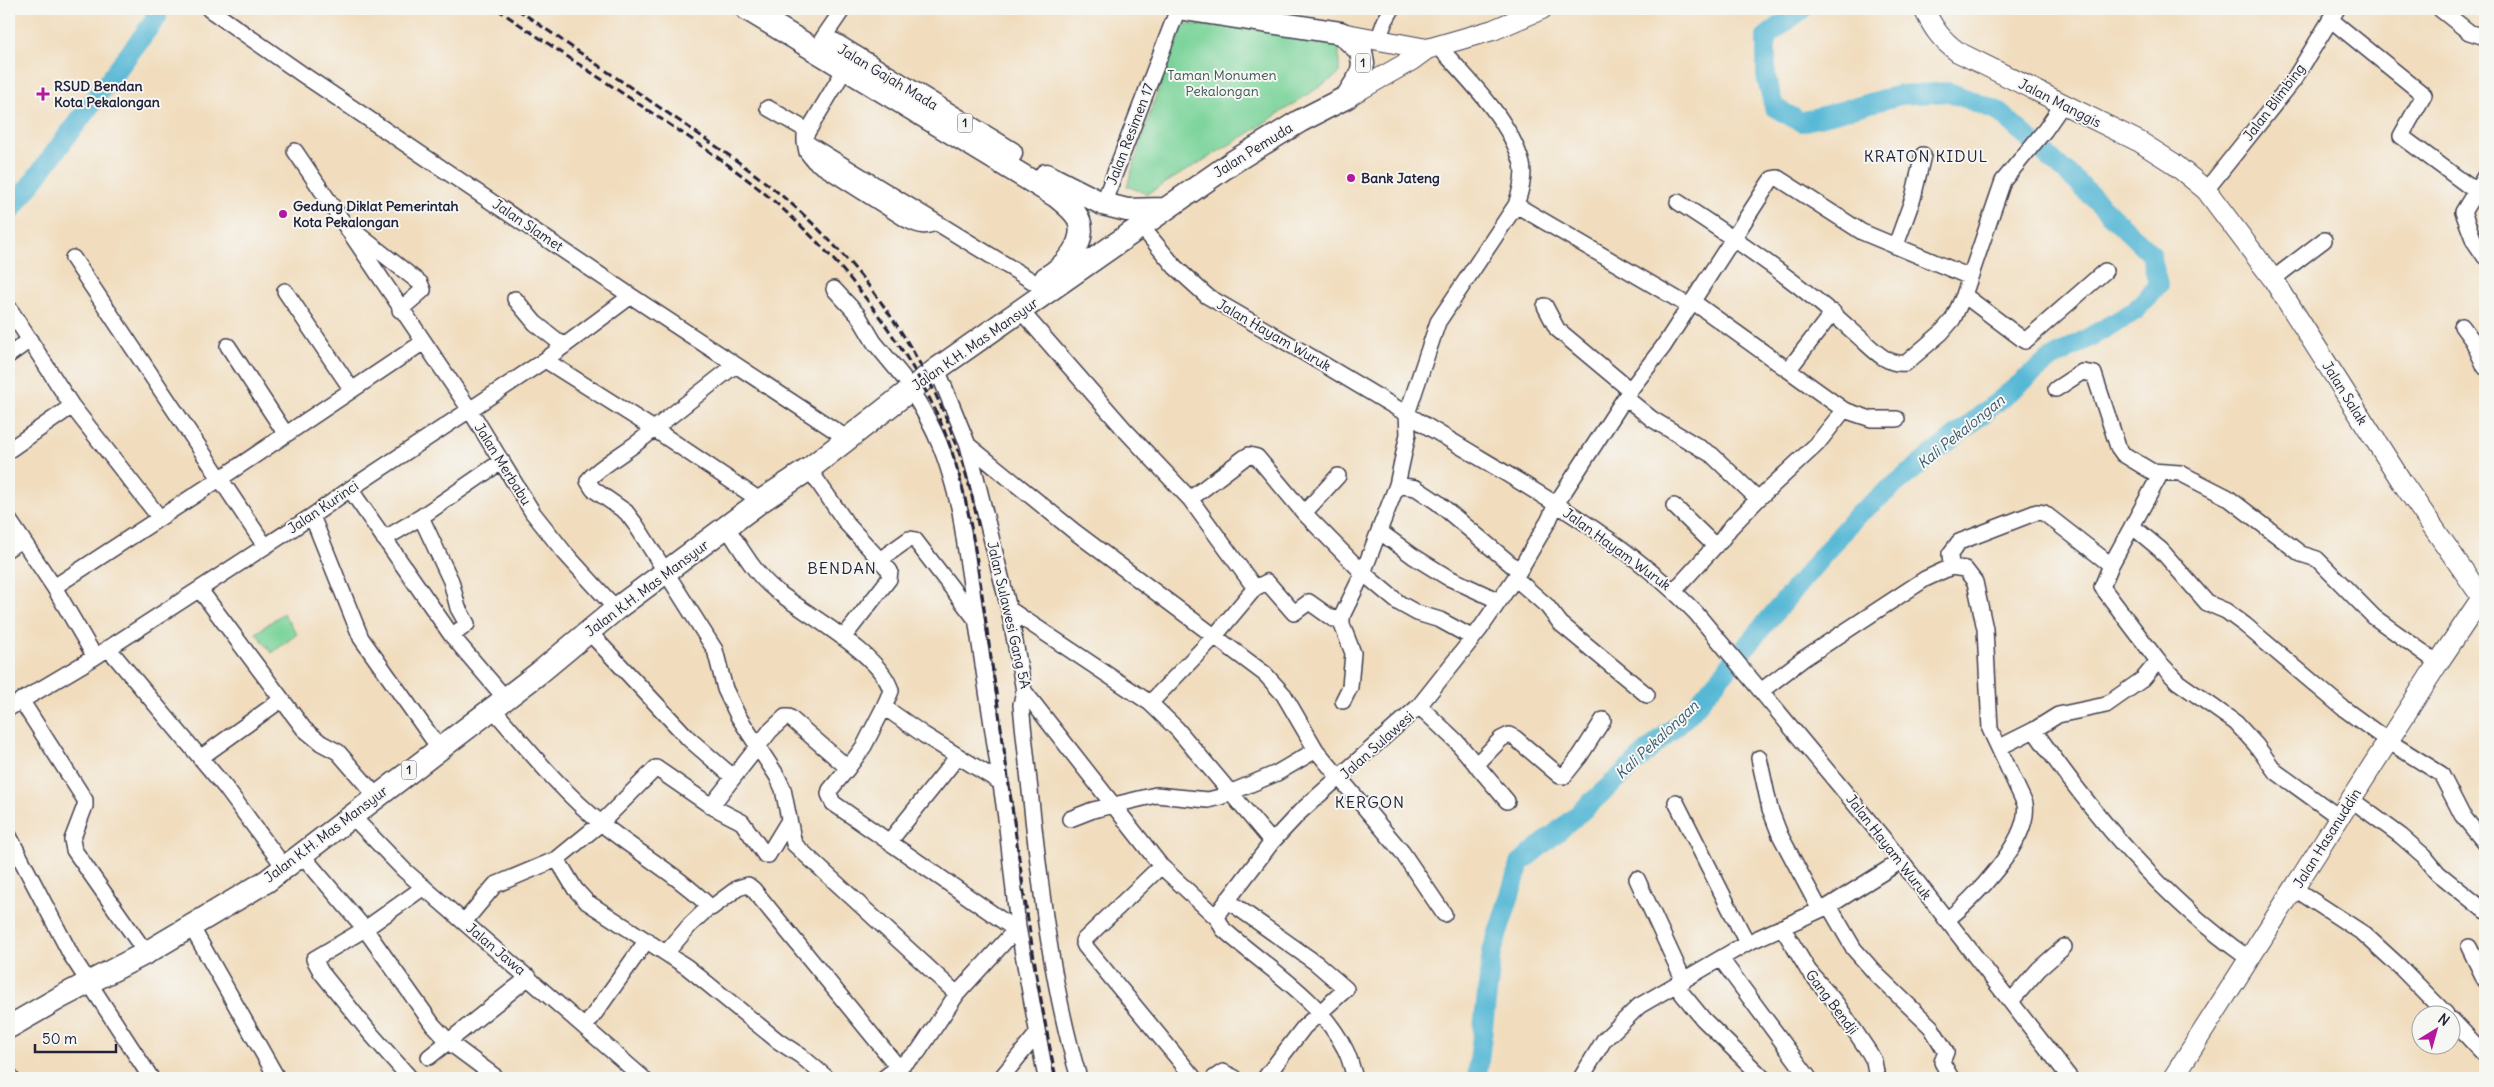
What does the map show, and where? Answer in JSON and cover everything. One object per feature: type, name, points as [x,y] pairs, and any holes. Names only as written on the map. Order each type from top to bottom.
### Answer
[{"type":"highway","name":"1","points":[[747,9],[845,69],[1029,172]]},
{"type":"highway","name":"Jalan Gajah Mada","points":[[776,9],[905,86],[1029,172],[1063,185],[1103,204],[1127,210],[1163,209]]},
{"type":"highway","points":[[1184,9],[1244,13],[1341,33]]},
{"type":"highway","name":"1","points":[[1341,33],[1357,46],[1363,57],[1361,75],[1347,97]]},
{"type":"highway","name":"Jalan Pemuda","points":[[1163,209],[1241,157],[1300,121],[1347,97]]},
{"type":"highway","name":"Jalan K.H. Mas Mansyur","points":[[789,482],[907,383],[1066,263],[1080,236],[1078,219],[1072,210],[1029,172]]},
{"type":"highway","name":"Jalan K.H. Mas Mansyur","points":[[907,383],[937,369],[1163,209]]},
{"type":"highway","name":"Jalan K.H. Mas Mansyur","points":[[9,1027],[146,953],[293,862],[616,609],[761,501],[809,469],[843,435]]},
{"type":"main road","points":[[1347,97],[1433,48],[1493,30],[1542,9]]},
{"type":"main road","name":"Jalan Manggis","points":[[1924,9],[1933,29],[1958,52],[2140,142],[2173,164],[2206,190]]},
{"type":"main road","points":[[1341,33],[1433,48]]},
{"type":"main road","name":"Jalan Salak","points":[[2206,190],[2273,279],[2402,482],[2484,598]]},
{"type":"main road","name":"Jalan Hasanuddin","points":[[2173,1078],[2438,663],[2484,598]]},
{"type":"street","name":"Jalan Slamet","points":[[209,9],[734,366],[843,435]]},
{"type":"street","points":[[823,38],[843,9]]},
{"type":"street","name":"Jalan Resimen 17","points":[[1103,204],[1178,9]]},
{"type":"street","points":[[1378,40],[1392,9]]},
{"type":"street","points":[[2440,9],[2469,32],[2485,36]]},
{"type":"street","points":[[2334,14],[2424,95],[2401,136],[2474,190]]},
{"type":"street","name":"Jalan Blimbing","points":[[2206,190],[2293,81],[2334,14]]},
{"type":"street","points":[[1343,702],[1350,687],[1353,653],[1342,625],[1342,616],[1363,573],[1397,485],[1408,434],[1407,414],[1438,322],[1516,205],[1521,191],[1522,165],[1509,136],[1485,97],[1433,48]]},
{"type":"street","points":[[807,136],[845,69]]},
{"type":"street","points":[[1678,202],[1786,275],[1833,312],[1885,360],[1901,364],[1910,361],[1941,334],[1953,318],[1964,295],[2000,186],[2022,156],[2045,130],[2062,104]]},
{"type":"street","points":[[768,108],[936,222],[1037,284]]},
{"type":"street","name":"Jalan Merbabu","points":[[295,151],[422,343],[470,410],[533,513],[557,544],[616,609]]},
{"type":"street","points":[[1896,245],[1913,198],[1923,154]]},
{"type":"street","points":[[2485,176],[2464,206],[2464,218],[2474,242],[2485,257]]},
{"type":"street","name":"Jalan Sulawesi","points":[[1218,919],[1218,913],[1227,900],[1272,842],[1300,812],[1419,706],[1473,638],[1517,574],[1549,520],[1556,504],[1628,394],[1659,352],[1772,179],[1778,178],[1845,223],[1970,277]]},
{"type":"street","points":[[1516,205],[1691,303],[1789,369],[1844,410],[1871,419],[1897,419]]},
{"type":"street","name":"Jalan Merbabu","points":[[339,220],[420,283],[422,290],[420,294],[400,310]]},
{"type":"street","name":"Jalan Hayam Wuruk","points":[[1141,226],[1175,267],[1208,296],[1556,504],[1627,552],[1674,591],[1696,613],[1760,689],[1900,861],[2070,1078]]},
{"type":"street","points":[[2273,279],[2324,240]]},
{"type":"street","points":[[73,258],[265,546]]},
{"type":"street","points":[[1964,295],[2025,341],[2105,271]]},
{"type":"street","points":[[834,289],[858,315],[874,342],[907,383],[939,438],[953,479],[1000,782],[1017,929],[1046,1078]]},
{"type":"street","points":[[285,291],[352,390]]},
{"type":"street","name":"Jalan Kurinci","points":[[15,704],[200,590],[312,516],[545,360],[631,296]]},
{"type":"street","points":[[515,299],[535,322],[564,346]]},
{"type":"street","points":[[1545,306],[1557,328],[1652,419],[1712,455],[1758,499]]},
{"type":"street","points":[[9,308],[72,406],[159,517]]},
{"type":"street","points":[[1021,311],[1125,430],[1190,499],[1255,588]]},
{"type":"street","points":[[1789,369],[1833,312]]},
{"type":"street","points":[[2462,326],[2473,341],[2485,367]]},
{"type":"street","points":[[9,355],[30,340]]},
{"type":"street","points":[[54,587],[422,343]]},
{"type":"street","points":[[228,346],[285,433]]},
{"type":"street","points":[[545,360],[654,429],[761,501]]},
{"type":"street","points":[[734,366],[632,448],[593,473],[588,481],[593,489],[626,512],[655,554],[665,573],[715,650],[725,689],[783,789],[788,822],[794,844],[807,858],[930,967],[957,994]]},
{"type":"street","name":"Jalan Sulawesi Gang 5A","points":[[937,369],[968,445],[1009,608],[1024,691],[1161,866],[1218,919]]},
{"type":"street","points":[[2056,388],[2082,372],[2094,374],[2120,451],[2151,471],[2180,473],[2227,497],[2301,554],[2317,559],[2374,617],[2438,663]]},
{"type":"street","points":[[9,450],[72,406]]},
{"type":"street","points":[[1674,591],[1758,499],[1817,444],[1844,410]]},
{"type":"street","points":[[968,445],[1076,532],[1266,674],[1299,718],[1316,750],[1402,852],[1444,914]]},
{"type":"street","points":[[1190,499],[1249,454],[1258,457],[1304,513],[1363,573],[1399,603],[1417,613],[1440,620],[1473,638]]},
{"type":"street","points":[[384,538],[421,517],[502,461]]},
{"type":"street","points":[[809,469],[847,524],[890,571],[889,579],[844,638]]},
{"type":"street","points":[[2161,473],[2111,565],[2102,588],[2158,661],[2178,682],[2236,723],[2256,745],[2275,771],[2340,818]]},
{"type":"street","points":[[1304,513],[1338,476]]},
{"type":"street","points":[[1397,485],[1416,488],[1437,502],[1517,574],[1561,624],[1647,695]]},
{"type":"street","points":[[350,489],[498,703],[559,783],[601,823],[682,882],[709,907]]},
{"type":"street","points":[[1674,506],[1712,543],[1718,543]]},
{"type":"street","points":[[1952,567],[1950,554],[1959,542],[2037,512],[2044,513],[2111,565]]},
{"type":"street","points":[[312,516],[361,638],[439,748]]},
{"type":"street","points":[[421,517],[443,563],[458,608],[467,624],[452,636]]},
{"type":"street","points":[[9,520],[54,587],[95,656]]},
{"type":"street","points":[[2132,526],[2161,550],[2203,599],[2245,625],[2343,708],[2388,741],[2440,774],[2462,816],[2485,843]]},
{"type":"street","points":[[727,528],[772,588],[844,638],[872,663],[888,683],[891,691],[864,746],[830,790],[829,794],[833,803],[1017,929]]},
{"type":"street","points":[[1379,531],[1413,556],[1447,577],[1498,601]]},
{"type":"street","points":[[9,548],[22,539]]},
{"type":"street","points":[[881,559],[909,539],[914,540],[976,619]]},
{"type":"street","points":[[1760,689],[1917,584],[1952,567],[1965,569],[1975,582],[1985,629],[1990,729],[2000,747],[2025,804],[2026,811],[2024,821],[2013,844],[1990,878],[1976,895],[1946,920]]},
{"type":"street","points":[[1150,703],[1214,637],[1255,588],[1267,582],[1294,613],[1309,602],[1333,619],[1342,616]]},
{"type":"street","points":[[200,590],[281,700],[311,736],[338,752],[377,796]]},
{"type":"street","points":[[1009,608],[1150,703],[1177,728],[1272,842]]},
{"type":"street","points":[[589,632],[689,739],[733,777]]},
{"type":"street","points":[[108,648],[200,758],[293,862],[365,929],[433,1025],[450,1043],[497,1078]]},
{"type":"street","points":[[2000,747],[2034,730],[2058,715],[2106,705],[2143,679],[2158,661]]},
{"type":"street","points":[[1024,691],[1021,705],[1022,726],[1044,909],[1062,1009],[1078,1078]]},
{"type":"street","points":[[200,758],[281,700]]},
{"type":"street","points":[[15,704],[85,800],[85,806],[72,840],[74,850],[146,953]]},
{"type":"street","points":[[1419,706],[1456,741],[1507,801]]},
{"type":"street","points":[[884,707],[1000,782]]},
{"type":"street","points":[[711,806],[782,719],[789,717],[848,768]]},
{"type":"street","points":[[1476,765],[1508,735],[1516,738],[1560,776],[1564,776],[1580,756],[1602,720]]},
{"type":"street","points":[[2034,730],[2080,795],[2119,840],[2211,932],[2248,958]]},
{"type":"street","points":[[1070,819],[1093,810],[1156,796],[1208,800],[1277,773],[1316,750]]},
{"type":"street","points":[[889,842],[958,756]]},
{"type":"street","points":[[1759,758],[1770,809],[1780,835],[1824,908],[1854,949],[1877,975],[1931,1027],[1946,1052],[1942,1062],[1951,1078]]},
{"type":"street","points":[[464,922],[495,885],[557,859],[601,823],[656,768],[711,806],[742,822],[765,855],[768,855],[788,822]]},
{"type":"street","points":[[2352,800],[2401,836],[2424,856],[2438,873],[2485,911]]},
{"type":"street","points":[[1676,802],[1747,943]]},
{"type":"street","name":"Jalan Jawa","points":[[352,816],[424,887],[529,977],[637,1076]]},
{"type":"street","points":[[9,836],[71,955],[151,1078]]},
{"type":"street","points":[[557,859],[575,890],[587,902],[694,972],[778,1042],[801,1056],[827,1078]]},
{"type":"street","points":[[1587,1074],[1604,1040],[1630,1013],[1747,943],[1824,908],[1900,861]]},
{"type":"street","points":[[1161,866],[1083,941],[1084,946],[1186,1069]]},
{"type":"street","points":[[1637,879],[1680,983],[1703,1019],[1763,1078]]},
{"type":"street","points":[[666,953],[690,925],[709,907],[713,908],[738,888],[748,885],[901,1072]]},
{"type":"street","points":[[410,1078],[371,1034],[314,962],[314,957],[365,929],[424,887]]},
{"type":"street","points":[[2295,889],[2364,934],[2436,1004]]},
{"type":"street","points":[[1227,900],[1316,963],[1346,989],[1318,1012],[1304,1027],[1266,1077]]},
{"type":"street","points":[[1218,919],[1226,931],[1298,991],[1318,1012],[1338,1036],[1346,1051],[1354,1078]]},
{"type":"street","points":[[191,926],[276,1078]]},
{"type":"street","name":"Gang Bendji","points":[[1782,927],[1808,970],[1831,996],[1869,1052],[1874,1061],[1877,1078]]},
{"type":"street","points":[[884,1078],[901,1072],[918,1052],[957,994],[1017,929]]},
{"type":"street","points":[[585,1027],[647,940]]},
{"type":"street","points":[[2011,1001],[2039,969],[2064,947]]},
{"type":"street","points":[[2469,947],[2485,980]]},
{"type":"street","points":[[1721,959],[1809,1078]]},
{"type":"street","points":[[430,1057],[450,1043],[529,977]]},
{"type":"street","points":[[2462,1031],[2485,1055]]},
{"type":"street","points":[[1001,1078],[1037,1034]]},
{"type":"street","points":[[1214,1078],[1223,1072],[1235,1078]]},
{"type":"green space","name":"Taman Monumen Pekalongan","points":[[1184,24],[1273,30],[1314,36],[1339,47],[1339,74],[1249,133],[1147,194],[1127,186],[1154,101]]},
{"type":"green space","points":[[283,613],[297,634],[272,653],[256,633]]},
{"type":"waterway","points":[[9,213],[157,17],[153,9]]},
{"type":"waterway","name":"Kali Pekalongan","points":[[1477,1078],[1492,952],[1520,863],[1574,818],[1688,715],[1856,516],[2048,361],[2135,311],[2158,285],[2151,254],[2078,183],[1998,111],[1949,92],[1900,95],[1801,122],[1774,107],[1766,76],[1766,37],[1802,9]]},
{"type":"railway","points":[[497,9],[710,152],[784,210],[824,249],[869,303],[910,362],[927,393],[942,424],[953,455],[972,530],[1028,921],[1056,1078]]},
{"type":"railway","points":[[517,9],[745,167],[792,204],[839,250],[895,322],[939,401],[956,443],[969,486],[979,530]]},
{"type":"place","name":"RSUD Bendan Kota Pekalongan","points":[[43,94]]},
{"type":"place","name":"Bank Jateng","points":[[1351,178]]},
{"type":"place","name":"Gedung Diklat Pemerintah Kota Pekalongan","points":[[283,214]]},
{"type":"district","name":"KRATON KIDUL","points":[[1926,156]]},
{"type":"district","name":"BENDAN","points":[[842,568]]},
{"type":"district","name":"KERGON","points":[[1370,802]]}]
